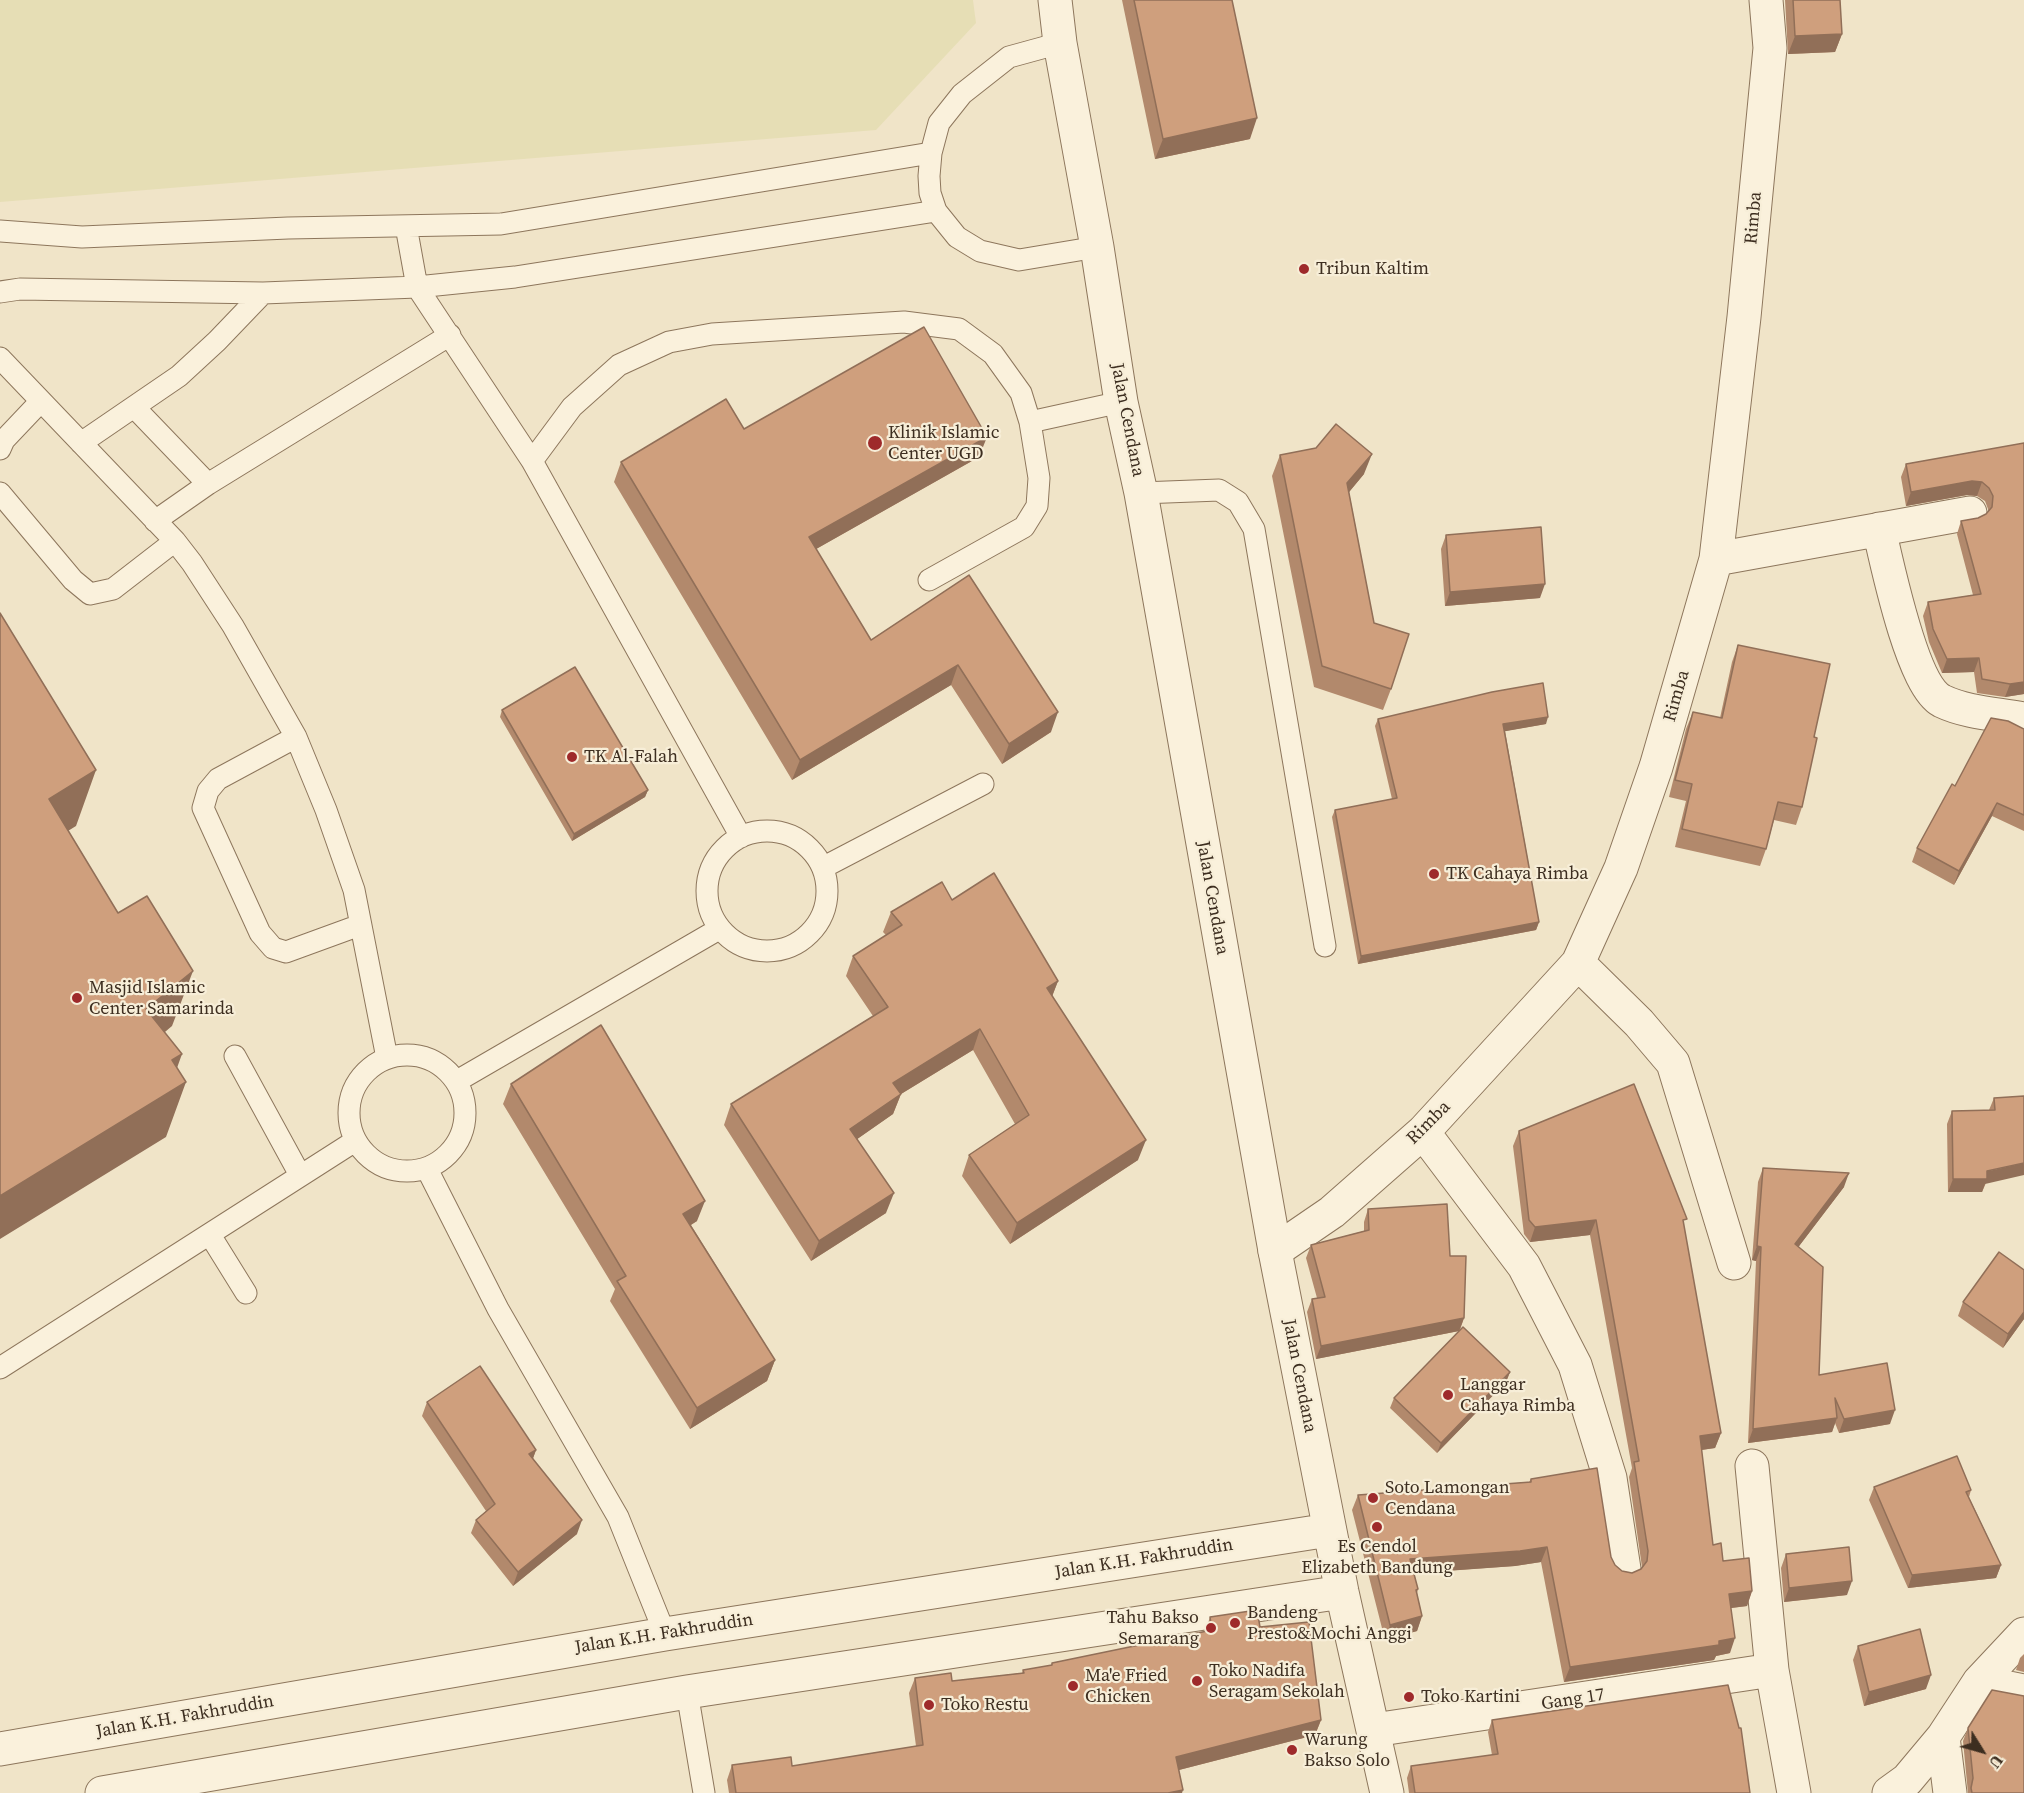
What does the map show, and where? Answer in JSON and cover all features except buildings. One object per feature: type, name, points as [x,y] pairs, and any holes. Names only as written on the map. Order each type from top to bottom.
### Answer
[{"type":"street","name":"Jalan Cendana","points":[[1055,0],[1060,43],[1098,247],[1121,402],[1141,493],[1275,1251],[1329,1530],[1387,1793]]},
{"type":"street","name":"Rimba","points":[[1275,1251],[1332,1212],[1423,1132],[1578,963],[1621,868],[1656,767],[1716,559],[1744,316],[1770,48],[1766,0]]},
{"type":"street","points":[[1716,559],[1970,513]]},
{"type":"street","points":[[1879,529],[1901,623],[1922,674],[1940,700],[1960,708],[2024,719]]},
{"type":"street","points":[[1578,963],[1639,1023],[1673,1063],[1734,1263]]},
{"type":"street","points":[[1423,1132],[1524,1266],[1575,1365],[1610,1478],[1624,1569]]},
{"type":"street","points":[[1752,1466],[1772,1670],[1794,1793]]},
{"type":"street","name":"Jalan K.H. Fakhruddin","points":[[0,1749],[665,1634],[1329,1530]]},
{"type":"street","points":[[102,1793],[687,1692],[1342,1592]]},
{"type":"street","points":[[1889,1793],[1907,1780],[1943,1737],[1979,1682],[2024,1634]]},
{"type":"street","name":"Gang 17","points":[[1374,1730],[1772,1670]]},
{"type":"street","points":[[1979,1682],[2024,1691]]},
{"type":"street","points":[[1943,1737],[1950,1793]]},
{"type":"lane","points":[[1060,43],[1009,57],[962,94],[939,123],[931,153],[930,193],[936,212],[957,237],[980,251],[1019,260],[1098,247]]},
{"type":"lane","points":[[0,231],[82,237],[288,228],[501,224],[931,153]]},
{"type":"lane","points":[[0,285],[20,289],[263,293],[417,286],[515,277],[936,212]]},
{"type":"lane","points":[[406,226],[417,286],[532,461],[741,837]]},
{"type":"lane","points":[[81,443],[179,376],[218,341],[263,293]]},
{"type":"lane","points":[[532,461],[572,407],[619,365],[669,342],[712,334],[904,322],[959,329],[993,354],[1020,393],[1030,422],[1039,478],[1037,506],[1023,527],[929,580]]},
{"type":"lane","points":[[155,521],[208,484],[450,335]]},
{"type":"lane","points":[[0,358],[175,541],[192,562],[233,626],[296,737],[326,810],[354,890],[387,1058]]},
{"type":"lane","points":[[1,442],[41,401]]},
{"type":"lane","points":[[1030,422],[1121,402]]},
{"type":"lane","points":[[134,408],[208,484]]},
{"type":"lane","points":[[1141,493],[1219,490],[1238,502],[1254,529],[1325,946]]},
{"type":"lane","points":[[0,494],[73,580],[90,594],[113,589],[175,541]]},
{"type":"lane","points":[[296,737],[218,779],[208,790],[203,808],[260,933],[273,948],[286,952],[360,926]]},
{"type":"lane","points":[[824,867],[983,784]]},
{"type":"lane","points":[[765,830],[789,834],[810,847],[824,867],[828,891],[823,916],[808,936],[787,949],[762,952],[738,945],[719,929],[708,904],[708,878],[720,854],[741,837],[765,830]]},
{"type":"lane","points":[[457,1081],[719,929]]},
{"type":"lane","points":[[413,1054],[438,1062],[457,1081],[465,1101],[466,1121],[459,1142],[445,1158],[427,1169],[406,1172],[386,1168],[368,1157],[355,1141],[349,1122],[349,1112],[357,1083],[370,1068],[387,1058],[413,1054]]},
{"type":"lane","points":[[235,1056],[300,1174]]},
{"type":"lane","points":[[0,1368],[210,1235],[300,1174],[355,1141]]},
{"type":"lane","points":[[427,1169],[498,1309],[618,1517],[665,1634]]},
{"type":"lane","points":[[210,1235],[246,1293]]},
{"type":"lane","points":[[687,1692],[704,1793]]},
{"type":"shaded area","points":[[0,0],[973,0],[976,23],[876,130],[0,202]]},
{"type":"place","name":"Tribun Kaltim","points":[[1304,269]]},
{"type":"place","name":"Klinik Islamic Center UGD","points":[[875,443]]},
{"type":"place","name":"TK Al-Falah","points":[[572,757]]},
{"type":"place","name":"TK Cahaya Rimba","points":[[1434,874]]},
{"type":"place","name":"Masjid Islamic Center Samarinda","points":[[77,998]]},
{"type":"place","name":"Langgar Cahaya Rimba","points":[[1448,1395]]},
{"type":"place","name":"Soto Lamongan Cendana","points":[[1373,1498]]},
{"type":"place","name":"Es Cendol Elizabeth Bandung","points":[[1377,1527]]},
{"type":"place","name":"Bandeng Presto&Mochi Anggi","points":[[1235,1623]]},
{"type":"place","name":"Tahu Bakso Semarang","points":[[1211,1628]]},
{"type":"place","name":"Toko Nadifa Seragam Sekolah","points":[[1197,1681]]},
{"type":"place","name":"Ma'e Fried Chicken","points":[[1073,1686]]},
{"type":"place","name":"Toko Kartini","points":[[1409,1697]]},
{"type":"place","name":"Toko Restu","points":[[929,1705]]},
{"type":"place","name":"Warung Bakso Solo","points":[[1292,1750]]}]
